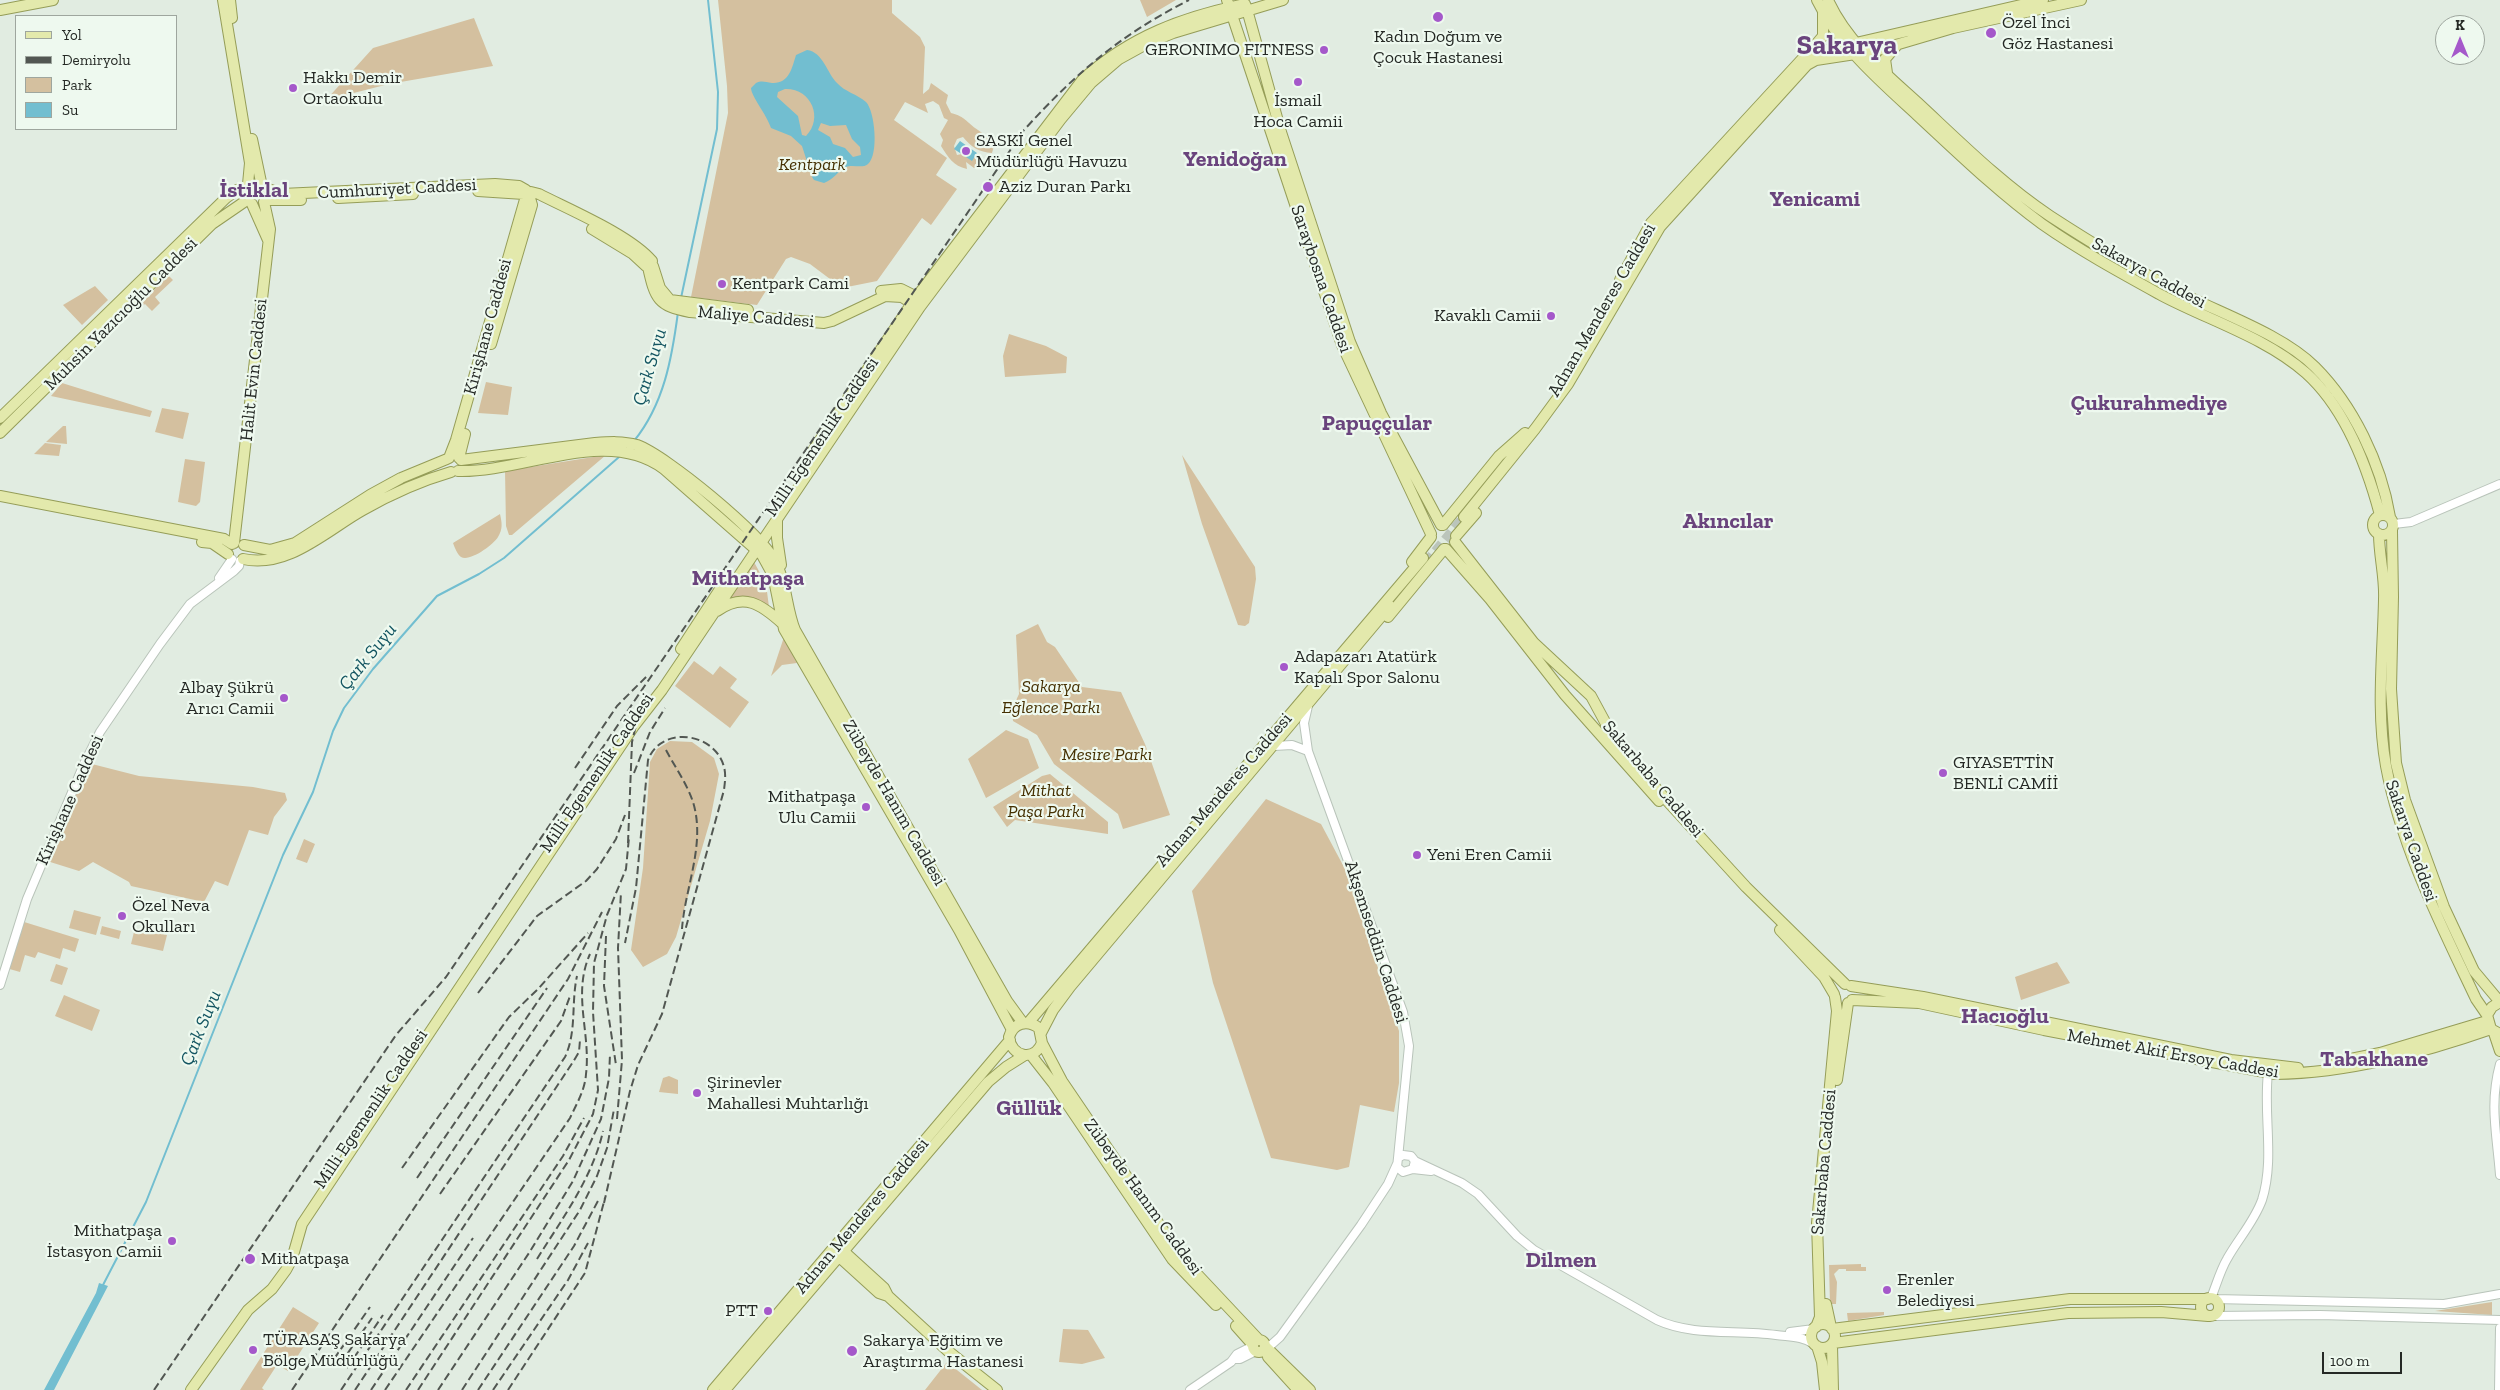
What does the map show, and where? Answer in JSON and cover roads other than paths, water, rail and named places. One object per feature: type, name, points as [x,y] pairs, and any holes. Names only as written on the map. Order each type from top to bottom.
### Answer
[{"type":"main road","points":[[0,10],[54,0]]},
{"type":"main road","points":[[223,0],[229,18],[243,94],[264,185],[265,201],[250,202],[244,194],[250,163],[229,18],[230,0]]},
{"type":"main road","points":[[1246,5],[1283,0]]},
{"type":"main road","points":[[1817,0],[1823,12],[1850,41]]},
{"type":"main road","points":[[1828,0],[1850,41]]},
{"type":"main road","points":[[1804,57],[1850,41],[1866,41],[2042,0]]},
{"type":"main road","name":"Adnan Menderes Caddesi","points":[[1461,517],[1530,442],[1535,429],[1568,384],[1660,228],[1798,74],[1816,60],[1898,45],[1953,28],[2081,0]]},
{"type":"main road","name":"Milli Egemenlik Caddesi","points":[[294,1248],[294,1230],[297,1221],[918,302],[1083,79],[1100,64],[1143,38],[1192,16],[1246,5]]},
{"type":"main road","name":"Saraybosna Caddesi","points":[[1246,5],[1281,132],[1350,342],[1381,413],[1431,508],[1442,525]]},
{"type":"main road","name":"Saraybosna Caddesi","points":[[1230,8],[1342,345],[1431,536]]},
{"type":"main road","name":"Adnan Menderes Caddesi","points":[[1461,517],[1499,456],[1525,433],[1566,375],[1651,223],[1823,36],[1823,12]]},
{"type":"main road","name":"Sakarya Caddesi","points":[[1850,41],[1962,145],[2049,215],[2140,272],[2188,297],[2241,321],[2292,349],[2313,366],[2328,382],[2354,420],[2376,469],[2389,522],[2393,730],[2396,763],[2405,800],[2430,873],[2457,936],[2474,972],[2500,1002]]},
{"type":"main road","name":"Sakarya Caddesi","points":[[1850,41],[1853,54],[1863,65],[1980,173],[2043,224],[2135,281],[2184,307],[2236,330],[2286,358],[2306,373],[2320,388],[2345,425],[2389,522]]},
{"type":"main road","points":[[1888,76],[1885,59],[1898,45]]},
{"type":"main road","points":[[1798,74],[1815,66],[1838,60],[1863,65]]},
{"type":"main road","points":[[247,186],[255,181],[264,185]]},
{"type":"main road","name":"Cumhuriyet Caddesi","points":[[264,185],[282,194],[495,184],[519,186],[528,194]]},
{"type":"main road","name":"Muhsin Yazıcıoğlu Caddesi","points":[[0,418],[226,198],[247,186]]},
{"type":"main road","name":"Cumhuriyet Caddesi","points":[[265,201],[466,191],[528,194]]},
{"type":"main road","name":"Maliye Caddesi","points":[[528,194],[650,265],[660,288],[670,304],[824,323],[832,322],[885,296],[902,297],[918,302]]},
{"type":"main road","name":"Kirişhane Caddesi","points":[[454,472],[461,468],[454,459],[456,440],[528,194]]},
{"type":"main road","name":"Halit Evin Caddesi","points":[[238,544],[240,498],[270,229],[265,201]]},
{"type":"main road","name":"Muhsin Yazıcıoğlu Caddesi","points":[[0,433],[212,224],[250,202]]},
{"type":"main road","name":"Halit Evin Caddesi","points":[[250,202],[268,241]]},
{"type":"main road","name":"Milli Egemenlik Caddesi","points":[[191,1390],[248,1310],[272,1289],[286,1270],[292,1259],[302,1224],[623,742],[662,690],[712,614],[755,543],[777,516],[918,302]]},
{"type":"main road","points":[[0,496],[224,539],[238,544],[270,550],[295,543],[370,495],[401,478],[454,459],[616,442],[668,462],[755,543]]},
{"type":"main road","points":[[0,503],[212,543],[236,558],[272,560],[296,551],[364,510],[419,482],[454,472],[607,450],[641,451]]},
{"type":"main road","points":[[454,459],[446,466],[454,472]]},
{"type":"main road","points":[[1431,508],[1444,514],[1461,517]]},
{"type":"main road","name":"Zübeyde Hanım Caddesi","points":[[777,516],[776,538],[782,576],[795,630],[1025,1023]]},
{"type":"main road","points":[[1445,549],[1434,545],[1431,536],[1435,528],[1461,517]]},
{"type":"main road","points":[[1354,643],[1368,639],[1436,559],[1456,539],[1461,517]]},
{"type":"main road","points":[[2379,534],[2386,535],[2389,522]]},
{"type":"main road","name":"Sakarya Caddesi","points":[[2389,522],[2373,524],[2379,534],[2384,596],[2381,689],[2386,765],[2395,803],[2420,877],[2476,999],[2492,1026],[2500,1051]]},
{"type":"main road","points":[[1442,525],[1452,528],[1456,539]]},
{"type":"main road","name":"Adnan Menderes Caddesi","points":[[1025,1023],[1354,643],[1424,557],[1431,536]]},
{"type":"main road","name":"Sakarbaba Caddesi","points":[[1456,539],[1534,643],[1591,696],[1611,733],[1660,793],[1746,887],[1848,985]]},
{"type":"main road","name":"Zübeyde Hanım Caddesi","points":[[755,543],[775,561],[782,576]]},
{"type":"main road","name":"Zübeyde Hanım Caddesi","points":[[755,543],[773,574],[783,624],[805,667],[959,930],[1012,1030]]},
{"type":"main road","points":[[236,558],[247,554],[238,544]]},
{"type":"main road","points":[[236,558],[238,544]]},
{"type":"main road","points":[[1424,557],[1432,549],[1436,554],[1436,559]]},
{"type":"main road","name":"Sakarbaba Caddesi","points":[[1445,549],[1464,569],[1565,694],[1651,793],[1824,977],[1834,996],[1837,1011],[1817,1223],[1820,1317],[1815,1328]]},
{"type":"main road","points":[[1436,559],[1449,560],[1464,569]]},
{"type":"main road","name":"Zübeyde Hanım Caddesi","points":[[712,614],[725,605],[749,601],[760,605],[783,624]]},
{"type":"main road","name":"Adnan Menderes Caddesi","points":[[1042,1038],[1053,1010],[1308,706],[1354,643]]},
{"type":"main road","points":[[1565,694],[1572,693],[1578,684]]},
{"type":"main road","points":[[1577,708],[1577,699],[1582,696],[1591,696]]},
{"type":"main road","points":[[1848,985],[1854,994],[1850,1002],[1842,1004],[1834,996],[1836,988],[1848,985]]},
{"type":"main road","name":"Mehmet Akif Ersoy Caddesi","points":[[1848,985],[1923,996],[2231,1060],[2298,1068],[2380,1053],[2492,1026]]},
{"type":"main road","points":[[1844,1026],[1850,1012],[1874,1000]]},
{"type":"main road","name":"Mehmet Akif Ersoy Caddesi","points":[[1850,1002],[1874,1000],[1919,1003],[2044,1030],[2268,1073],[2296,1074],[2379,1062],[2492,1026]]},
{"type":"main road","name":"Sakarbaba Caddesi","points":[[1832,1328],[1827,1316],[1823,1261],[1824,1203],[1844,1026],[1850,1002]]},
{"type":"main road","points":[[2492,1026],[2492,1007],[2500,1002]]},
{"type":"main road","points":[[1025,1023],[1035,1025],[1042,1038],[1036,1052],[1028,1055],[1016,1052],[1010,1040],[1012,1030],[1025,1023]]},
{"type":"main road","name":"Zübeyde Hanım Caddesi","points":[[1042,1038],[1062,1081],[1182,1258],[1298,1390]]},
{"type":"main road","name":"Adnan Menderes Caddesi","points":[[713,1390],[838,1251],[1010,1040]]},
{"type":"main road","name":"Adnan Menderes Caddesi","points":[[725,1390],[828,1268],[838,1251],[854,1237],[988,1082],[1006,1066],[1028,1055]]},
{"type":"main road","name":"Zübeyde Hanım Caddesi","points":[[1028,1055],[1053,1083],[1172,1259],[1260,1346],[1310,1390]]},
{"type":"main road","points":[[854,1237],[849,1251],[856,1262]]},
{"type":"main road","points":[[838,1251],[856,1262],[884,1288],[888,1296],[996,1390]]},
{"type":"main road","points":[[838,1251],[858,1274],[879,1293],[888,1296]]},
{"type":"main road","name":"Adnan Menderes Caddesi","points":[[828,1268],[843,1267],[858,1274]]},
{"type":"main road","points":[[1826,1390],[1822,1362],[1811,1337],[1815,1328],[1824,1325],[1832,1328],[2070,1299],[2211,1299]]},
{"type":"main road","points":[[2210,1316],[2201,1308],[2204,1301],[2211,1299]]},
{"type":"main road","points":[[1815,1345],[1824,1348],[1832,1344],[2068,1313],[2161,1312],[2210,1316]]},
{"type":"main road","points":[[1832,1328],[1835,1336],[1832,1344],[1833,1390]]},
{"type":"street","points":[[2389,522],[2411,522],[2500,484]]},
{"type":"street","name":"Kirişhane Caddesi","points":[[0,985],[27,899],[80,771],[100,732],[190,604],[211,587],[236,558]]},
{"type":"street","name":"Akşemseddin Caddesi","points":[[1308,706],[1304,731],[1308,750],[1403,1012],[1408,1046],[1401,1140],[1398,1161],[1388,1184]]},
{"type":"street","points":[[1274,746],[1292,745],[1308,750]]},
{"type":"street","points":[[2500,1064],[2496,1080],[2493,1114],[2500,1176]]},
{"type":"street","points":[[2268,1073],[2266,1095],[2268,1170],[2262,1200],[2247,1228],[2226,1260],[2211,1299],[2444,1304],[2500,1294]]},
{"type":"street","points":[[1401,1140],[1412,1162]]},
{"type":"street","points":[[1403,1172],[1398,1161],[1403,1155],[1412,1162],[1462,1183],[1478,1194],[1517,1236],[1534,1250],[1669,1326],[1803,1338],[1815,1345]]},
{"type":"street","points":[[1190,1390],[1234,1360],[1237,1354],[1260,1346],[1271,1345],[1361,1225],[1388,1184],[1412,1162]]},
{"type":"street","points":[[2210,1316],[2329,1315],[2500,1320]]},
{"type":"street","points":[[1770,1334],[1815,1328]]},
{"type":"street","points":[[2499,1390],[2500,1328]]},
{"type":"water","points":[[807,50],[817,55],[833,79],[844,89],[866,102],[872,114],[875,143],[874,152],[868,164],[846,167],[824,183],[814,180],[812,177],[802,146],[791,136],[771,128],[751,88],[756,83],[762,81],[778,83],[782,81],[789,74],[796,55]],"holes":[[[785,89],[802,93],[812,105],[814,121],[806,136],[802,135],[798,116],[777,97],[778,92]],[[821,123],[830,126],[846,125],[852,139],[860,147],[861,155],[853,157],[845,148],[833,144],[830,137],[818,130]]]},
{"type":"water","name":"SASKİ Genel Müdürlüğü Havuzu","points":[[960,141],[977,153],[972,161],[954,149]]},
{"type":"water","points":[[99,1283],[108,1286],[54,1390],[44,1390],[96,1293]]},
{"type":"waterway","name":"Çark Suyu","points":[[681,298],[717,129],[718,92],[708,0]]},
{"type":"waterway","name":"Çark Suyu","points":[[634,441],[653,412],[660,396],[673,346],[678,312]]},
{"type":"waterway","name":"Çark Suyu","points":[[103,1285],[146,1202],[283,855],[313,792],[333,731],[344,708],[373,669],[437,596],[479,574],[504,558],[619,457]]},
{"type":"tunnel","points":[[1426,563],[1464,517]]},
{"type":"railway","points":[[154,1390],[396,1035],[446,977],[1024,130],[1081,73],[1120,41],[1164,13],[1189,0]]},
{"type":"railway","points":[[575,768],[617,706],[647,676]]},
{"type":"railway","points":[[628,843],[632,742],[642,700]]},
{"type":"railway","points":[[634,773],[650,732],[665,708]]},
{"type":"railway","points":[[604,1203],[630,1091],[638,1065],[662,1014],[724,790],[725,770],[719,755],[710,746],[699,740],[687,737],[664,741],[655,749],[648,760],[636,888],[625,943]]},
{"type":"railway","points":[[666,750],[690,795],[696,818],[697,834],[694,866],[682,929]]},
{"type":"railway","points":[[478,993],[537,916],[586,881],[597,869],[616,839],[625,815]]},
{"type":"railway","points":[[418,1390],[569,1160],[593,1114],[598,1090],[593,1012],[594,963],[607,915],[626,869],[629,837]]},
{"type":"railway","points":[[617,1119],[622,1060],[618,948],[621,892]]},
{"type":"railway","points":[[292,1390],[568,979],[602,912]]},
{"type":"railway","points":[[402,1168],[509,1017],[538,989],[588,933]]},
{"type":"railway","points":[[606,936],[604,986],[616,1065]]},
{"type":"railway","points":[[385,1390],[570,1118],[578,1102],[586,1074],[587,1059],[582,984],[590,954]]},
{"type":"railway","points":[[341,1390],[565,1057],[571,1037],[577,976]]},
{"type":"railway","points":[[417,1178],[547,988]]},
{"type":"railway","points":[[440,1194],[561,1021],[570,996]]},
{"type":"railway","points":[[355,1390],[573,1062],[579,1052],[580,1040]]},
{"type":"railway","points":[[438,1390],[529,1253],[573,1181],[601,1119],[609,1078],[610,1054]]},
{"type":"railway","points":[[462,1390],[580,1210],[597,1176],[607,1148],[614,1109]]},
{"type":"railway","points":[[406,1390],[563,1156],[584,1118]]},
{"type":"railway","points":[[537,1259],[576,1197],[592,1165],[603,1131]]},
{"type":"railway","points":[[508,1390],[585,1273],[605,1198]]},
{"type":"railway","points":[[478,1390],[574,1246],[599,1199]]},
{"type":"railway","points":[[371,1390],[473,1238]]},
{"type":"railway","points":[[493,1390],[568,1280],[588,1243]]},
{"type":"railway","points":[[334,1359],[370,1307]]},
{"type":"railway","points":[[347,1368],[383,1315]]},
{"type":"railway","points":[[341,1363],[372,1318]]},
{"type":"place","name":"Kadın Doğum ve Çocuk Hastanesi","points":[[1438,17]]},
{"type":"place","name":"Özel İnci Göz Hastanesi","points":[[1991,33]]},
{"type":"place","name":"GERONIMO FITNESS","points":[[1324,50]]},
{"type":"place","name":"İsmail Hoca Camii","points":[[1298,82]]},
{"type":"place","name":"Hakkı Demir Ortaokulu","points":[[293,88]]},
{"type":"place","name":"SASKİ Genel Müdürlüğü Havuzu","points":[[966,151]]},
{"type":"place","name":"Aziz Duran Parkı","points":[[988,187]]},
{"type":"place","name":"Kentpark Cami","points":[[722,284]]},
{"type":"place","name":"Kavaklı Camii","points":[[1551,316]]},
{"type":"place","name":"Adapazarı Atatürk Kapalı Spor Salonu","points":[[1284,667]]},
{"type":"place","name":"Albay Şükrü Arıcı Camii","points":[[284,698]]},
{"type":"place","name":"GIYASETTİN BENLİ CAMİİ","points":[[1943,773]]},
{"type":"place","name":"Mithatpaşa Ulu Camii","points":[[866,807]]},
{"type":"place","name":"Yeni Eren Camii","points":[[1417,855]]},
{"type":"place","name":"Özel Neva Okulları","points":[[122,916]]},
{"type":"place","name":"Şirinevler Mahallesi Muhtarlığı","points":[[697,1093]]},
{"type":"place","name":"Mithatpaşa İstasyon Camii","points":[[172,1241]]},
{"type":"place","name":"Mithatpaşa","points":[[250,1259]]},
{"type":"place","name":"Erenler Belediyesi","points":[[1887,1290]]},
{"type":"place","name":"PTT","points":[[768,1311]]},
{"type":"place","name":"TÜRASAŞ Sakarya Bölge Müdürlüğü","points":[[253,1350]]},
{"type":"place","name":"Sakarya Eğitim ve Araştırma Hastanesi","points":[[852,1351]]},
{"type":"district","name":"Sakarya","points":[[1847,46]]},
{"type":"district","name":"Yenidoğan","points":[[1235,160]]},
{"type":"district","name":"İstiklal","points":[[254,191]]},
{"type":"district","name":"Yenicami","points":[[1815,200]]},
{"type":"district","name":"Çukurahmediye","points":[[2149,404]]},
{"type":"district","name":"Papuççular","points":[[1377,424]]},
{"type":"district","name":"Akıncılar","points":[[1728,522]]},
{"type":"district","name":"Mithatpaşa","points":[[748,579]]},
{"type":"district","name":"Hacıoğlu","points":[[2005,1017]]},
{"type":"district","name":"Tabakhane","points":[[2374,1060]]},
{"type":"district","name":"Güllük","points":[[1029,1109]]},
{"type":"district","name":"Dilmen","points":[[1561,1261]]},
{"type":"park label","name":"Kentpark","points":[[812,165]]},
{"type":"park label","name":"Sakarya Eğlence Parkı","points":[[1051,698]]},
{"type":"park label","name":"Mesire Parkı","points":[[1107,755]]},
{"type":"park label","name":"Mithat Paşa Parkı","points":[[1046,801]]}]
